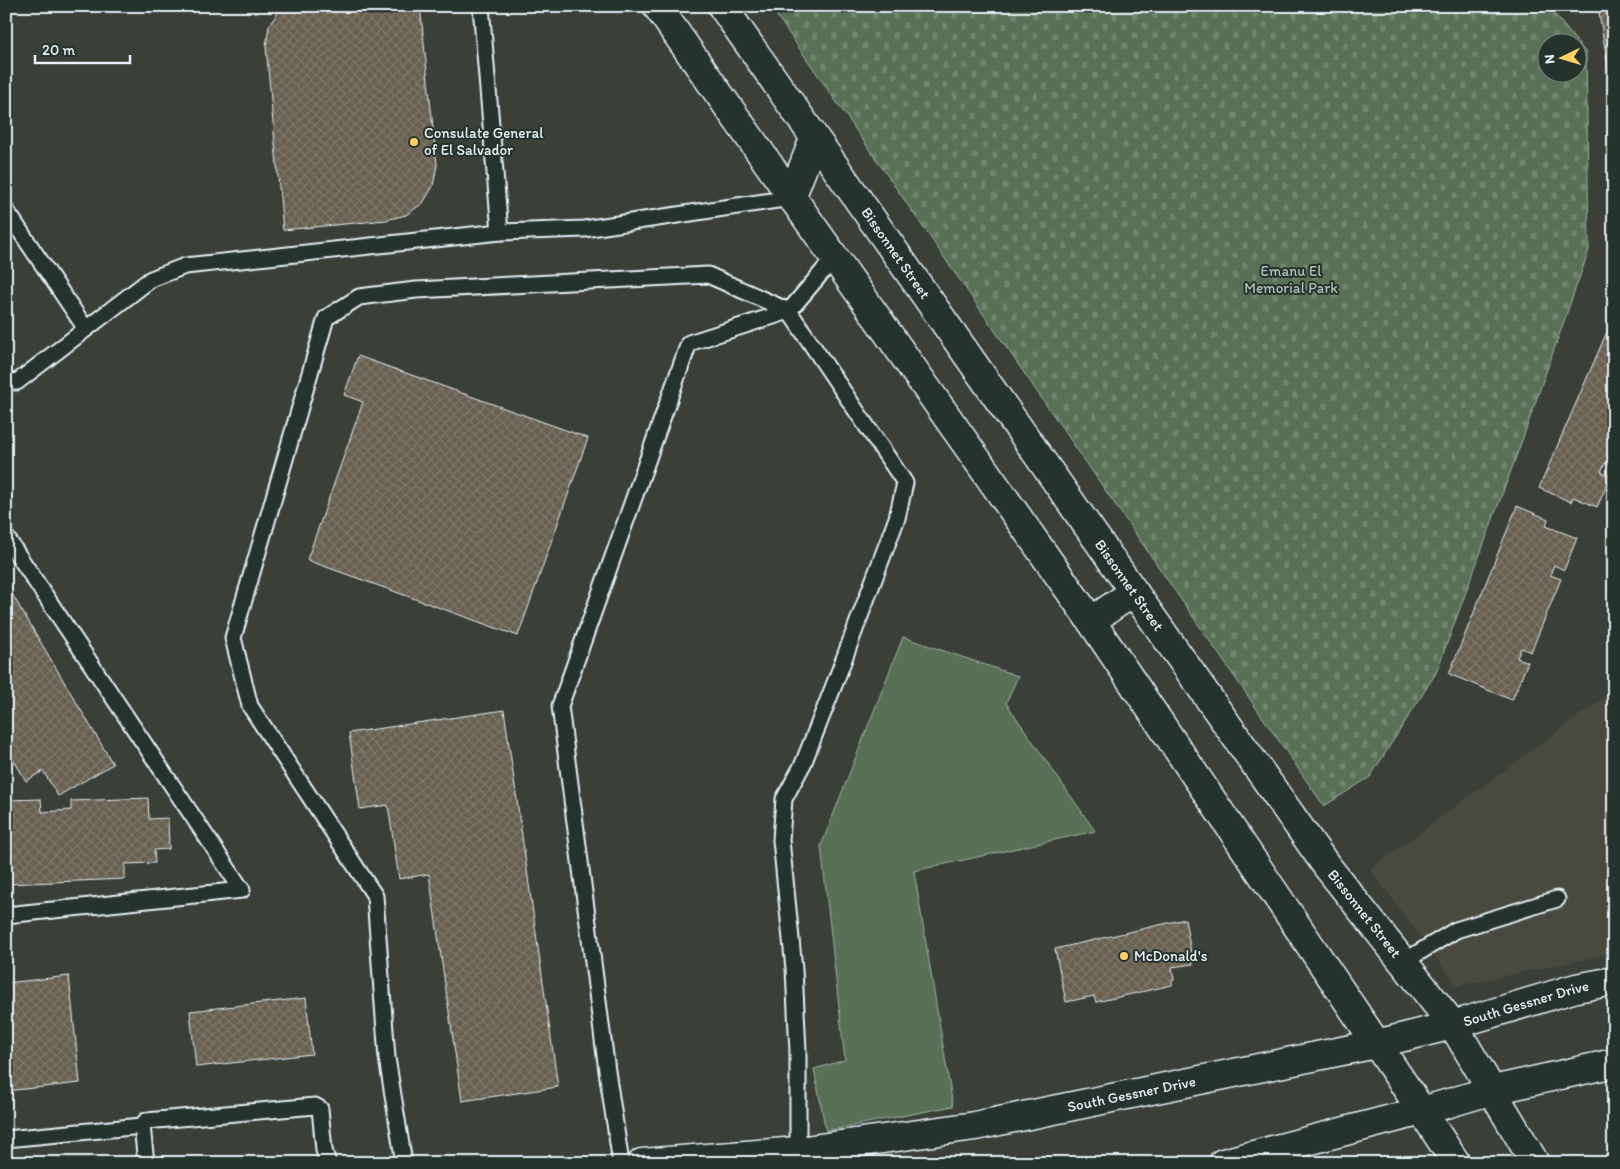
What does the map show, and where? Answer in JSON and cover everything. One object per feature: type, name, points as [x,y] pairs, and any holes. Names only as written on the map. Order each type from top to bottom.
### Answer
[{"type":"main road","points":[[656,6],[1091,621],[1456,1163]]},
{"type":"main road","name":"Bissonnet Street","points":[[722,6],[1326,865],[1453,1025],[1535,1163]]},
{"type":"main road","points":[[791,198],[814,139]]},
{"type":"main road","points":[[1091,621],[1134,592]]},
{"type":"main road","name":"South Gessner Drive","points":[[642,1163],[798,1151],[975,1126],[1376,1044],[1453,1025],[1576,988],[1614,982]]},
{"type":"main road","points":[[1224,1163],[1422,1111],[1493,1090],[1614,1063]]},
{"type":"lane","points":[[481,6],[500,232]]},
{"type":"lane","points":[[6,380],[17,382],[151,279],[185,266],[500,232],[584,229],[791,198]]},
{"type":"lane","points":[[6,210],[86,329]]},
{"type":"lane","points":[[621,1163],[607,1071],[560,706],[689,343],[789,311],[834,258]]},
{"type":"lane","points":[[404,1163],[387,1058],[375,896],[250,706],[233,638],[326,318],[359,297],[416,290],[708,274],[789,311],[906,483],[898,518],[836,680],[803,764],[784,799],[781,840],[794,969],[798,1052],[798,1151]]},
{"type":"lane","points":[[6,536],[242,890],[6,915]]},
{"type":"lane","points":[[1403,962],[1456,930],[1558,899]]},
{"type":"lane","points":[[146,1163],[142,1126],[146,1121],[315,1106],[320,1109],[324,1150],[328,1163]]},
{"type":"lane","points":[[6,1139],[142,1126]]},
{"type":"shaded area","points":[[1614,690],[1614,953],[1457,986],[1370,869]]},
{"type":"green space","name":"Emanu El Memorial Park","points":[[770,6],[1548,6],[1569,32],[1538,32],[1538,82],[1586,82],[1589,250],[1520,446],[1436,673],[1370,777],[1324,806]]},
{"type":"green space","points":[[903,637],[1018,676],[1006,703],[1095,831],[914,871],[953,1106],[826,1131],[814,1069],[845,1060],[821,846]]},
{"type":"building","points":[[282,6],[420,6],[437,165],[433,186],[423,203],[406,215],[386,220],[283,230],[266,46],[269,26]]},
{"type":"building","points":[[1598,6],[1614,6],[1614,103]]},
{"type":"building","points":[[1610,325],[1614,327],[1614,467],[1605,463],[1601,472],[1611,476],[1597,507],[1573,497],[1571,502],[1539,488]]},
{"type":"building","points":[[358,356],[588,438],[518,636],[307,560],[363,402],[344,395]]},
{"type":"building","points":[[1517,506],[1548,519],[1546,526],[1577,538],[1564,570],[1554,565],[1550,575],[1561,579],[1531,652],[1521,648],[1517,658],[1528,662],[1512,700],[1449,674]]},
{"type":"building","points":[[6,584],[113,764],[58,796],[43,771],[26,781],[6,747]]},
{"type":"building","points":[[504,710],[558,1087],[462,1101],[429,874],[399,879],[388,805],[360,809],[349,733]]},
{"type":"building","points":[[148,798],[149,819],[168,818],[169,849],[154,850],[155,863],[125,864],[125,879],[6,884],[6,800],[41,799],[42,812],[71,810],[71,801]]},
{"type":"building","name":"McDonald's","points":[[1185,919],[1193,964],[1172,967],[1174,980],[1172,985],[1096,1002],[1094,996],[1066,1002],[1055,949]]},
{"type":"building","points":[[69,976],[80,1083],[6,1091],[6,983]]},
{"type":"building","points":[[306,998],[312,1054],[196,1067],[190,1011]]},
{"type":"place","name":"Consulate General of El Salvador","points":[[414,142]]},
{"type":"place","name":"McDonald's","points":[[1124,956]]}]
